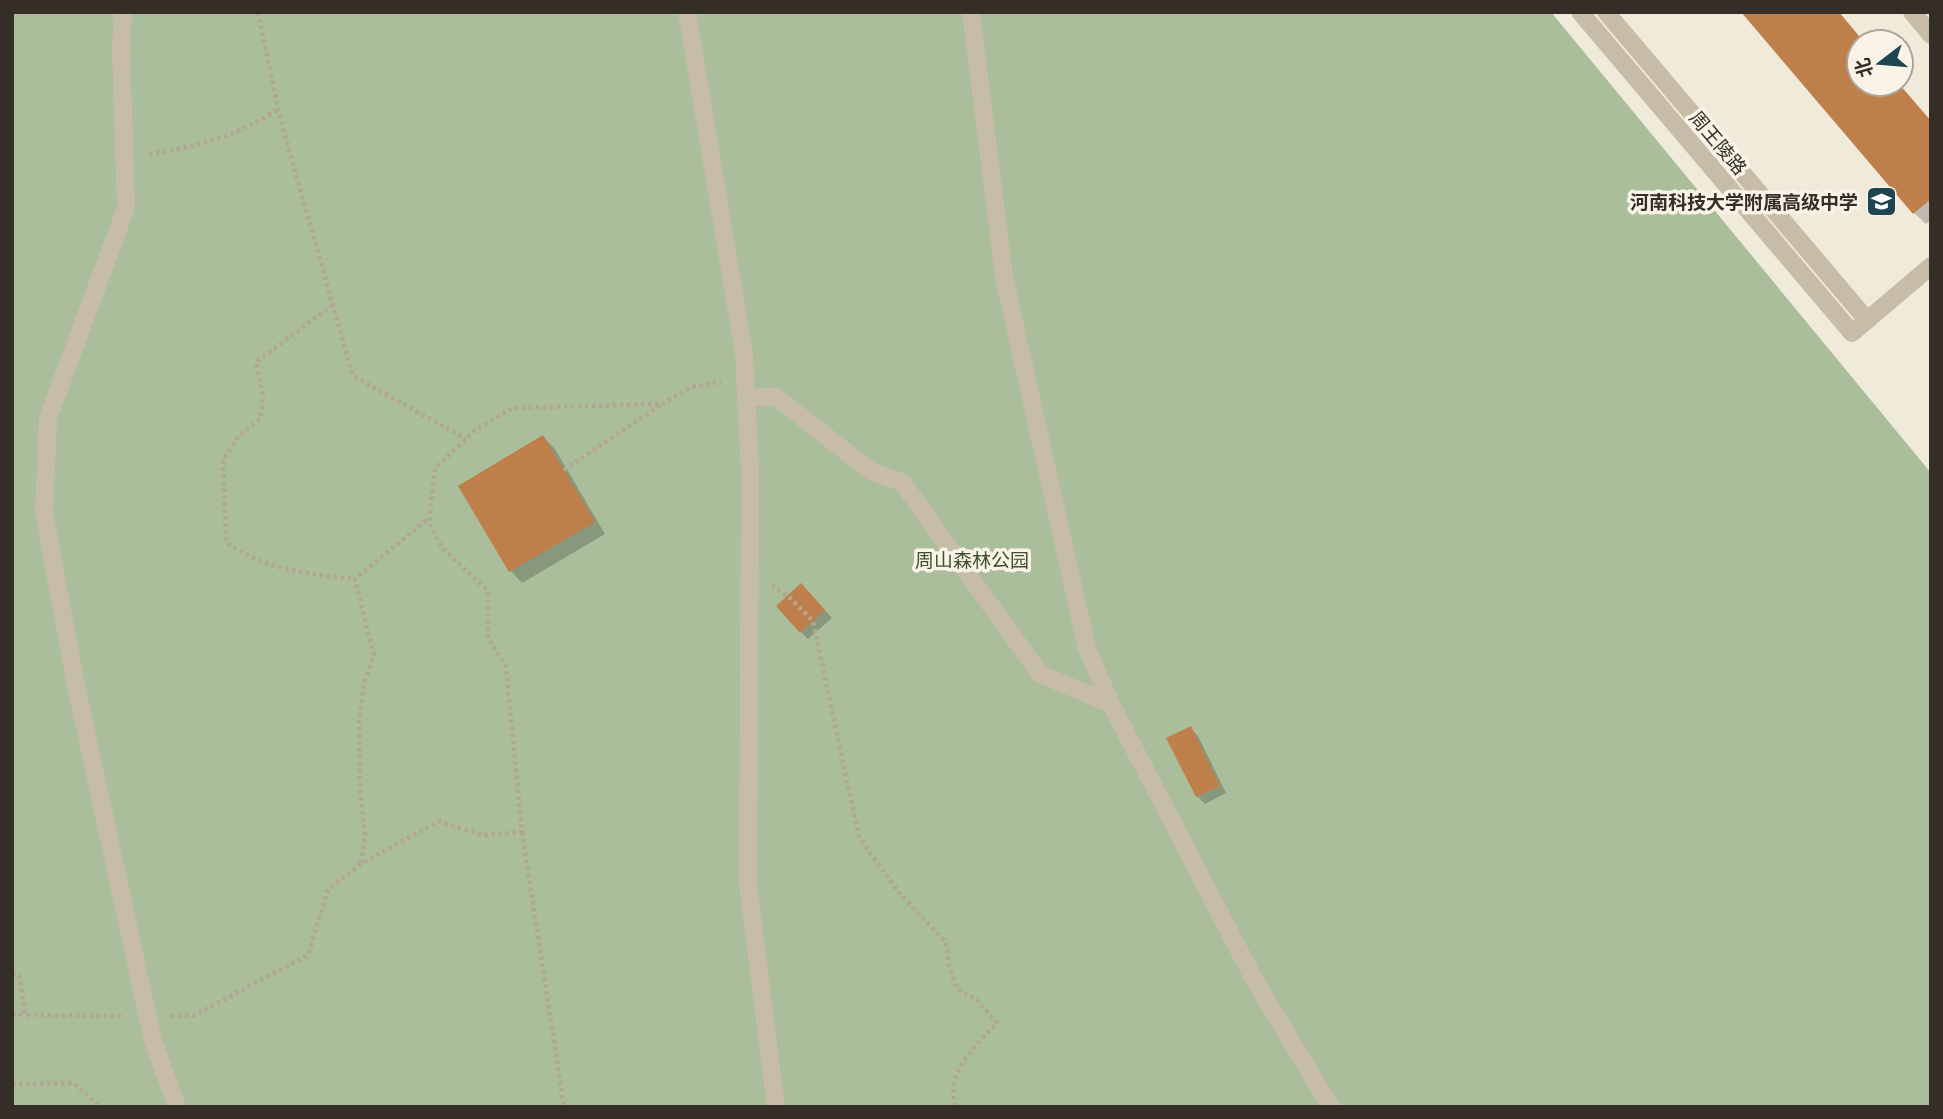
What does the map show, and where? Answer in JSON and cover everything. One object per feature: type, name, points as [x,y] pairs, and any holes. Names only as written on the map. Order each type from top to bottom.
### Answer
[{"type":"lane","points":[[687,12],[744,354],[750,472],[748,883],[776,1107]]},
{"type":"lane","points":[[971,12],[1004,277],[1087,649],[1111,704],[1255,981],[1331,1107]]},
{"type":"lane","name":"周王陵路","points":[[1580,12],[1852,333],[1867,320],[1606,12]]},
{"type":"lane","points":[[1912,12],[1931,35]]},
{"type":"lane","points":[[121,13],[126,208],[48,418],[44,512],[76,685],[153,1041],[177,1107]]},
{"type":"lane","points":[[1867,320],[1931,265]]},
{"type":"lane","points":[[746,391],[776,397],[872,472],[902,482],[1040,674],[1111,704]]},
{"type":"path","points":[[258,12],[278,109],[353,376],[466,439]]},
{"type":"path","points":[[124,158],[188,148],[252,127],[278,109]]},
{"type":"path","points":[[333,305],[256,362],[263,396],[260,419],[238,437],[223,460],[226,542],[245,557],[318,576],[355,579],[429,518]]},
{"type":"path","points":[[564,470],[691,387],[711,381],[746,391]]},
{"type":"path","points":[[564,1107],[523,832],[506,667],[488,638],[488,591],[442,548],[429,518],[435,468],[466,439],[512,408],[662,404]]},
{"type":"path","points":[[748,570],[788,596],[813,621],[859,837],[900,894],[946,942],[949,966],[957,989],[977,1000],[997,1023],[960,1062],[951,1096],[956,1107]]},
{"type":"path","points":[[355,579],[374,655],[364,684],[359,722],[360,788],[365,835],[361,864]]},
{"type":"path","points":[[12,1014],[195,1015],[243,992],[308,955],[328,889],[361,864],[439,821],[482,835],[523,832]]},
{"type":"path","points":[[12,973],[20,977],[25,1015]]},
{"type":"path","points":[[12,1084],[73,1083],[100,1107]]},
{"type":"green space","name":"周山森林公园","points":[[12,12],[1551,12],[1931,473],[1931,1107],[12,1107]]},
{"type":"building","points":[[1741,12],[1839,12],[1852,28],[1845,28],[1845,98],[1911,98],[1931,121],[1931,199],[1913,214]]},
{"type":"building","points":[[543,435],[595,522],[509,572],[458,486]]},
{"type":"building","points":[[801,583],[825,610],[800,633],[776,606]]},
{"type":"building","points":[[1191,726],[1220,786],[1196,797],[1166,738]]},
{"type":"place","name":"河南科技大学附属高级中学","points":[[1881,202]]}]
